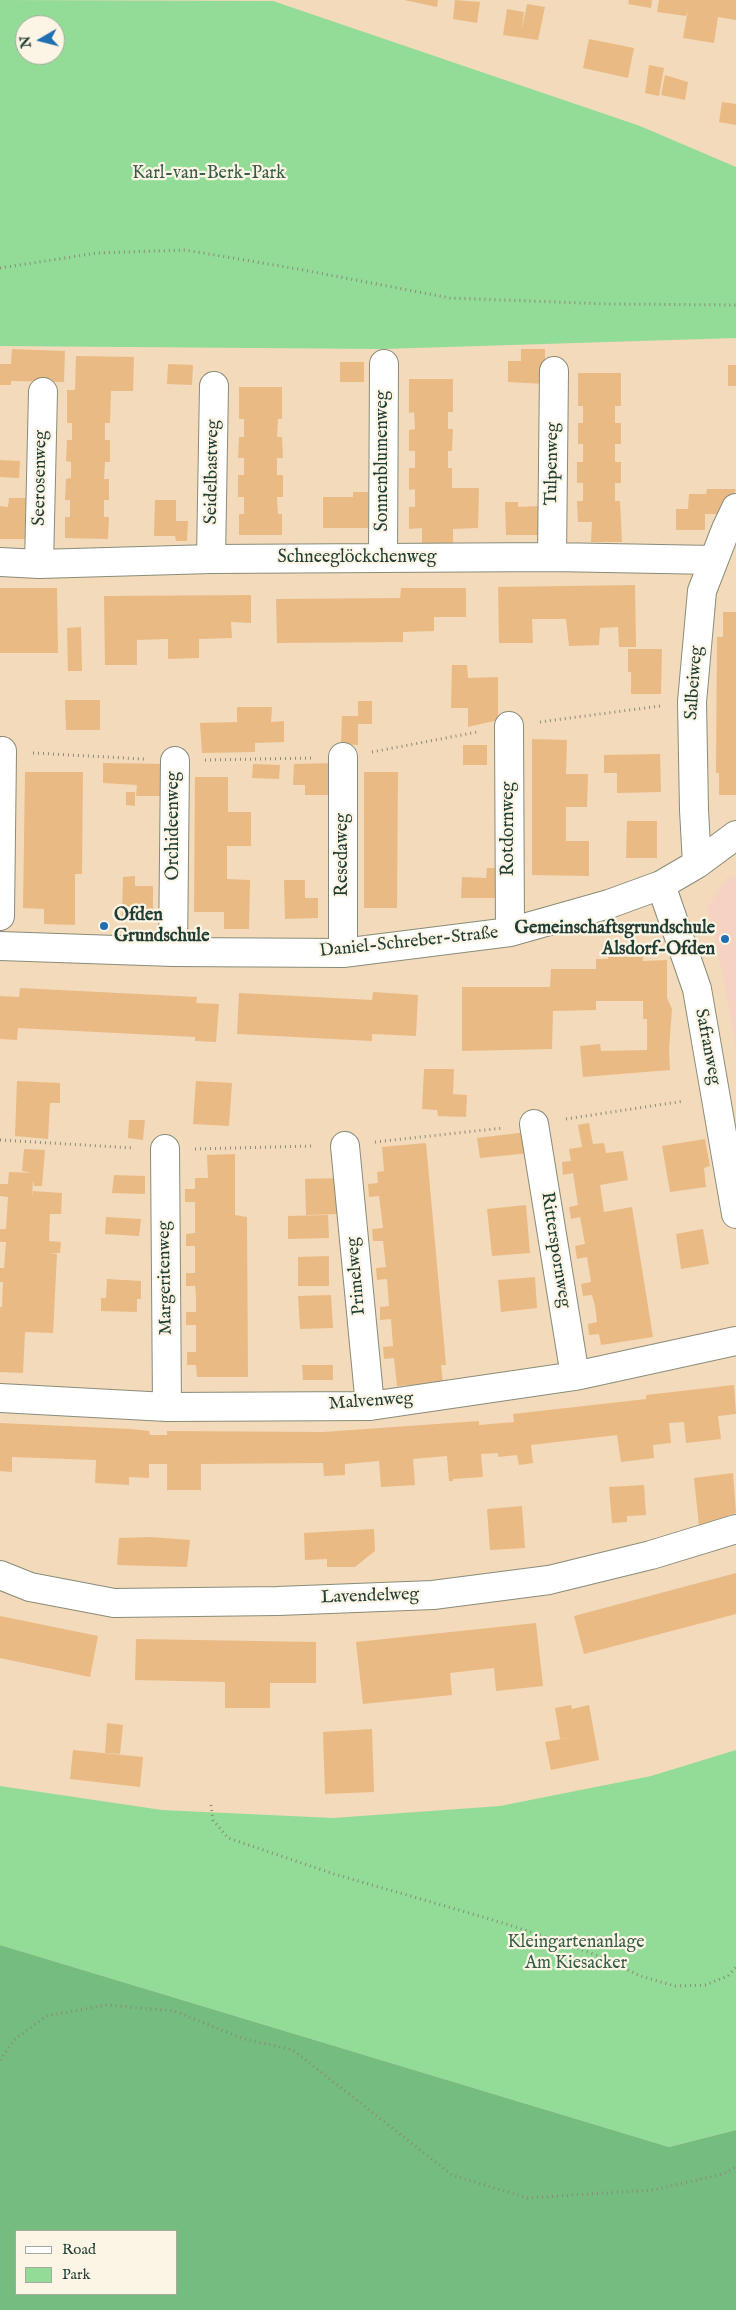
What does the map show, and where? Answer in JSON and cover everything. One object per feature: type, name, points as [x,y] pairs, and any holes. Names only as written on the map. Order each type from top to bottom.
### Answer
[{"type":"street","name":"Sonnenblumenweg","points":[[382,558],[384,364]]},
{"type":"street","name":"Tulpenweg","points":[[552,557],[554,371]]},
{"type":"street","name":"Seidelbastweg","points":[[211,559],[214,386]]},
{"type":"street","name":"Seerosenweg","points":[[39,564],[43,392]]},
{"type":"street","name":"Salbeiweg","points":[[697,864],[692,702],[702,591],[736,508]]},
{"type":"street","name":"Schneeglöckchenweg","points":[[0,562],[39,564],[211,559],[552,557],[714,560]]},
{"type":"street","name":"Rotdornweg","points":[[508,726],[510,932]]},
{"type":"street","points":[[0,916],[2,751]]},
{"type":"street","name":"Resedaweg","points":[[342,757],[343,953]]},
{"type":"street","name":"Orchideenweg","points":[[174,952],[175,760]]},
{"type":"street","name":"Daniel-Schreber-Straße","points":[[0,946],[174,952],[343,953],[510,932],[609,904],[661,885],[697,864],[736,835]]},
{"type":"street","name":"Safranweg","points":[[661,885],[696,989],[736,1214]]},
{"type":"street","name":"Ritterspornweg","points":[[534,1124],[575,1376]]},
{"type":"street","name":"Primelweg","points":[[345,1146],[370,1406]]},
{"type":"street","name":"Margeritenweg","points":[[164,1150],[167,1407]]},
{"type":"street","name":"Malvenweg","points":[[0,1398],[167,1407],[370,1406],[575,1376],[736,1341]]},
{"type":"street","name":"Lavendelweg","points":[[0,1576],[30,1587],[114,1603],[259,1601],[433,1594],[549,1580],[651,1555],[736,1529]]},
{"type":"path","points":[[0,268],[97,253],[185,250],[450,298],[608,304],[736,304]]},
{"type":"path","points":[[211,1805],[214,1820],[228,1838],[334,1874],[490,1919],[559,1942],[604,1958],[640,1976],[675,1986],[705,1985],[728,1976],[736,1967]]},
{"type":"path","points":[[0,2060],[14,2040],[46,2016],[107,2005],[174,2011],[244,2039],[293,2050],[452,2175],[528,2198],[653,2190],[723,2174],[736,2167]]},
{"type":"shaded area","name":"Gemeinschaftsgrundschule Alsdorf-Ofden","points":[[728,876],[736,878],[736,1049],[722,970],[707,908]]},
{"type":"green space","name":"Karl-van-Berk-Park","points":[[0,0],[273,1],[640,126],[736,167],[736,338],[383,349],[0,346]]},
{"type":"green space","name":"Kleingartenanlage Am Kiesacker","points":[[736,1750],[736,2130],[669,2147],[0,1945],[0,1786],[162,1810],[333,1818],[500,1806],[651,1776]]},
{"type":"green space","points":[[0,1945],[669,2147],[736,2130],[736,2310],[0,2310]]},
{"type":"building","points":[[404,0],[438,0],[437,7]]},
{"type":"building","points":[[455,0],[480,2],[477,23],[453,19]]},
{"type":"building","points":[[629,0],[652,0],[651,8],[628,4]]},
{"type":"building","points":[[659,0],[736,0],[736,20],[718,17],[714,43],[683,38],[688,9],[686,16],[657,12]]},
{"type":"building","points":[[527,4],[545,7],[538,40],[503,35],[507,9],[524,12],[522,29]]},
{"type":"building","points":[[589,39],[634,48],[628,78],[583,68]]},
{"type":"building","points":[[649,65],[664,68],[659,96],[645,93]]},
{"type":"building","points":[[665,75],[688,82],[685,100],[661,95]]},
{"type":"building","points":[[722,102],[736,104],[736,125],[719,122]]},
{"type":"building","points":[[12,349],[65,351],[64,382],[11,381],[11,385],[0,385],[0,364],[11,364]]},
{"type":"building","points":[[521,349],[545,349],[545,384],[508,382],[508,361],[521,361]]},
{"type":"building","points":[[76,356],[134,357],[133,391],[111,391],[110,423],[105,423],[105,440],[110,440],[110,462],[105,462],[104,479],[109,479],[109,500],[104,500],[104,517],[109,517],[108,539],[65,538],[65,517],[70,517],[70,500],[65,500],[66,479],[71,478],[71,462],[66,461],[67,440],[72,440],[72,423],[67,423],[67,390],[75,390]]},
{"type":"building","points":[[340,362],[364,362],[364,382],[340,382]]},
{"type":"building","points":[[168,364],[193,365],[192,385],[167,384]]},
{"type":"building","points":[[728,365],[736,365],[736,386],[728,386]]},
{"type":"building","points":[[578,373],[621,373],[621,406],[615,406],[615,423],[621,423],[621,444],[615,444],[615,462],[621,462],[621,483],[615,483],[615,501],[620,501],[622,542],[591,542],[592,522],[578,522],[577,501],[583,501],[583,483],[577,483],[577,462],[583,462],[583,444],[578,444],[578,423],[583,423],[583,406],[578,406]]},
{"type":"building","points":[[409,379],[453,379],[453,412],[448,412],[448,429],[453,429],[452,451],[448,451],[448,468],[452,468],[452,488],[479,488],[478,528],[453,529],[453,543],[422,544],[422,528],[409,529],[409,507],[415,507],[415,489],[409,490],[409,468],[415,468],[415,451],[409,451],[409,430],[415,429],[414,412],[409,413]]},
{"type":"building","points":[[239,387],[282,387],[282,419],[278,419],[277,437],[282,437],[283,458],[277,458],[277,475],[283,475],[283,497],[277,497],[278,514],[282,514],[282,535],[239,535],[239,514],[244,514],[244,497],[238,497],[238,475],[244,475],[244,458],[238,458],[239,437],[244,437],[244,419],[239,419]]},
{"type":"building","points":[[0,460],[20,461],[19,478],[0,477]]},
{"type":"building","points":[[707,489],[736,489],[726,514],[705,514],[705,530],[676,530],[676,509],[688,509],[689,494],[706,494]]},
{"type":"building","points":[[353,492],[368,492],[368,528],[323,528],[323,497],[353,497]]},
{"type":"building","points":[[9,498],[26,498],[25,539],[0,539],[0,506],[8,507]]},
{"type":"building","points":[[155,500],[176,500],[176,521],[188,521],[187,541],[176,541],[175,536],[154,536]]},
{"type":"building","points":[[505,502],[518,502],[518,507],[540,506],[540,535],[506,535]]},
{"type":"building","points":[[635,585],[636,647],[619,647],[618,627],[600,628],[599,645],[569,646],[566,619],[532,619],[533,643],[499,643],[498,587]]},
{"type":"building","points":[[0,588],[57,588],[58,653],[0,653]]},
{"type":"building","points":[[401,588],[466,588],[466,617],[434,617],[434,631],[403,632],[403,642],[277,643],[276,599],[400,598]]},
{"type":"building","points":[[251,595],[251,623],[231,622],[232,638],[199,639],[199,658],[168,659],[168,639],[137,640],[137,665],[105,665],[104,596]]},
{"type":"building","points":[[723,612],[736,612],[736,795],[719,795],[719,773],[716,773],[717,637],[723,637]]},
{"type":"building","points":[[81,627],[82,671],[68,671],[67,628]]},
{"type":"building","points":[[628,649],[662,649],[661,694],[631,694],[631,672],[628,672]]},
{"type":"building","points":[[452,665],[467,665],[468,678],[498,677],[498,720],[468,727],[468,708],[451,708]]},
{"type":"building","points":[[65,700],[100,700],[100,730],[66,730]]},
{"type":"building","points":[[358,701],[372,701],[372,724],[358,724],[358,745],[341,744],[342,716],[358,716]]},
{"type":"building","points":[[237,707],[272,707],[271,722],[284,721],[284,742],[255,743],[255,752],[202,753],[200,723],[237,722]]},
{"type":"building","points":[[532,739],[567,740],[566,774],[588,774],[587,807],[566,807],[566,841],[589,841],[589,876],[532,875]]},
{"type":"building","points":[[463,745],[487,745],[487,765],[463,765]]},
{"type":"building","points":[[660,754],[661,792],[617,793],[617,773],[604,773],[604,755]]},
{"type":"building","points":[[103,763],[167,764],[167,796],[136,796],[137,785],[103,783]]},
{"type":"building","points":[[336,763],[337,795],[305,795],[305,785],[293,785],[294,764]]},
{"type":"building","points":[[253,764],[280,765],[279,779],[252,778]]},
{"type":"building","points":[[25,772],[83,772],[82,874],[75,874],[75,925],[44,924],[44,909],[23,908]]},
{"type":"building","points":[[364,772],[398,772],[397,908],[364,908]]},
{"type":"building","points":[[195,777],[228,777],[228,812],[251,812],[251,846],[227,846],[227,879],[250,880],[249,929],[224,929],[224,912],[194,912]]},
{"type":"building","points":[[126,792],[135,792],[135,806],[126,805]]},
{"type":"building","points":[[627,821],[657,821],[657,858],[626,858]]},
{"type":"building","points":[[487,868],[502,868],[501,898],[461,898],[462,877],[486,878]]},
{"type":"building","points":[[135,876],[135,886],[153,886],[153,916],[122,916],[123,877]]},
{"type":"building","points":[[284,880],[305,880],[305,898],[318,898],[318,918],[285,919]]},
{"type":"building","points":[[608,957],[643,957],[643,961],[667,960],[667,998],[672,1009],[669,1050],[670,1070],[583,1077],[580,1046],[600,1044],[601,1051],[647,1050],[647,1019],[643,1019],[643,1001],[596,1001],[596,1010],[553,1011],[552,1049],[462,1051],[462,987],[550,987],[551,969],[596,969],[596,959],[608,959]]},
{"type":"building","points":[[20,988],[197,997],[196,1003],[219,1004],[216,1042],[195,1041],[195,1037],[18,1028],[17,1040],[0,1039],[0,996],[19,997]]},
{"type":"building","points":[[373,992],[418,995],[416,1036],[372,1034],[372,1041],[237,1034],[239,993],[372,1000]]},
{"type":"building","points":[[424,1069],[454,1069],[453,1094],[467,1095],[466,1117],[438,1116],[437,1110],[422,1109]]},
{"type":"building","points":[[17,1081],[60,1083],[60,1103],[50,1103],[48,1139],[15,1136]]},
{"type":"building","points":[[196,1081],[232,1083],[229,1126],[193,1124]]},
{"type":"building","points":[[129,1120],[145,1120],[143,1140],[128,1138]]},
{"type":"building","points":[[589,1123],[593,1144],[604,1143],[606,1153],[623,1151],[628,1180],[600,1185],[604,1212],[632,1207],[653,1337],[601,1345],[599,1334],[589,1335],[588,1324],[597,1322],[595,1306],[592,1295],[583,1296],[581,1284],[591,1282],[587,1257],[577,1259],[575,1246],[585,1244],[580,1217],[571,1219],[569,1207],[578,1205],[573,1173],[563,1175],[562,1162],[571,1161],[569,1149],[582,1147],[578,1125]]},
{"type":"building","points":[[527,1132],[530,1153],[480,1158],[477,1138]]},
{"type":"building","points":[[705,1139],[710,1166],[704,1168],[706,1187],[670,1192],[662,1146]]},
{"type":"building","points":[[426,1143],[446,1365],[441,1365],[443,1383],[397,1386],[394,1358],[384,1359],[383,1347],[393,1346],[391,1319],[380,1320],[380,1307],[389,1306],[387,1279],[377,1280],[376,1268],[386,1267],[383,1241],[373,1241],[372,1229],[383,1228],[379,1196],[369,1197],[368,1184],[378,1183],[377,1172],[384,1171],[382,1147]]},
{"type":"building","points":[[24,1149],[45,1150],[42,1186],[34,1186],[33,1180],[32,1197],[33,1191],[62,1193],[61,1214],[50,1214],[49,1241],[61,1242],[60,1253],[49,1253],[57,1254],[53,1333],[25,1332],[23,1373],[0,1372],[0,1307],[2,1307],[3,1282],[0,1282],[0,1268],[4,1268],[6,1242],[0,1242],[0,1229],[6,1229],[8,1197],[0,1196],[0,1184],[8,1184],[9,1172],[31,1173],[22,1171]]},
{"type":"building","points":[[235,1154],[235,1215],[247,1217],[248,1377],[197,1377],[196,1365],[187,1365],[187,1352],[196,1352],[196,1325],[186,1325],[186,1312],[196,1312],[195,1286],[186,1286],[186,1273],[195,1273],[195,1246],[186,1246],[186,1234],[195,1233],[195,1202],[185,1202],[185,1189],[195,1189],[195,1178],[208,1178],[207,1155]]},
{"type":"building","points":[[114,1175],[145,1176],[145,1194],[112,1193]]},
{"type":"building","points":[[340,1178],[340,1214],[306,1215],[305,1179]]},
{"type":"building","points":[[526,1205],[530,1253],[492,1256],[487,1209]]},
{"type":"building","points":[[328,1215],[329,1238],[288,1239],[288,1216]]},
{"type":"building","points":[[106,1217],[141,1219],[139,1236],[105,1234]]},
{"type":"building","points":[[703,1229],[709,1264],[681,1269],[676,1234]]},
{"type":"building","points":[[329,1256],[329,1286],[298,1286],[298,1257]]},
{"type":"building","points":[[535,1277],[537,1308],[501,1312],[498,1280]]},
{"type":"building","points":[[107,1279],[141,1281],[141,1299],[137,1299],[137,1312],[101,1311],[101,1298],[106,1298]]},
{"type":"building","points":[[331,1295],[333,1328],[300,1329],[298,1296]]},
{"type":"building","points":[[302,1365],[333,1365],[333,1380],[303,1380]]},
{"type":"building","points":[[734,1385],[736,1414],[718,1416],[721,1439],[686,1443],[684,1422],[669,1423],[671,1443],[653,1445],[654,1458],[621,1462],[617,1435],[531,1445],[533,1463],[519,1465],[517,1455],[498,1457],[498,1453],[481,1454],[483,1477],[453,1479],[453,1481],[449,1481],[447,1456],[413,1459],[415,1485],[381,1487],[379,1461],[345,1464],[345,1475],[324,1476],[323,1463],[201,1464],[201,1490],[167,1490],[167,1464],[149,1464],[149,1478],[129,1477],[129,1485],[95,1483],[96,1460],[12,1457],[12,1472],[0,1471],[0,1423],[131,1429],[149,1431],[150,1435],[167,1435],[167,1431],[323,1432],[479,1421],[479,1425],[514,1422],[513,1414],[646,1399],[646,1395]]},
{"type":"building","points":[[733,1473],[736,1513],[699,1526],[694,1478]]},
{"type":"building","points":[[644,1485],[646,1515],[627,1516],[627,1522],[612,1523],[609,1487]]},
{"type":"building","points":[[522,1506],[525,1548],[490,1550],[487,1509]]},
{"type":"building","points":[[374,1529],[375,1551],[355,1567],[327,1567],[327,1559],[305,1560],[304,1533]]},
{"type":"building","points":[[150,1537],[190,1540],[187,1567],[117,1565],[119,1538]]},
{"type":"building","points":[[736,1573],[736,1614],[584,1654],[574,1616]]},
{"type":"building","points":[[0,1616],[98,1636],[90,1677],[0,1658]]},
{"type":"building","points":[[536,1623],[543,1686],[496,1691],[494,1668],[450,1673],[452,1695],[363,1704],[356,1642]]},
{"type":"building","points":[[136,1639],[316,1642],[316,1683],[270,1683],[270,1708],[225,1708],[225,1682],[135,1680]]},
{"type":"building","points":[[571,1705],[572,1709],[589,1705],[599,1760],[551,1770],[545,1742],[568,1738],[560,1739],[555,1708]]},
{"type":"building","points":[[107,1723],[123,1725],[120,1754],[105,1753]]},
{"type":"building","points":[[372,1729],[374,1792],[325,1794],[323,1732]]},
{"type":"building","points":[[73,1750],[143,1757],[140,1787],[70,1779]]},
{"type":"place","name":"Ofden Grundschule","points":[[104,926]]},
{"type":"place","name":"Gemeinschaftsgrundschule Alsdorf-Ofden","points":[[725,939]]}]
